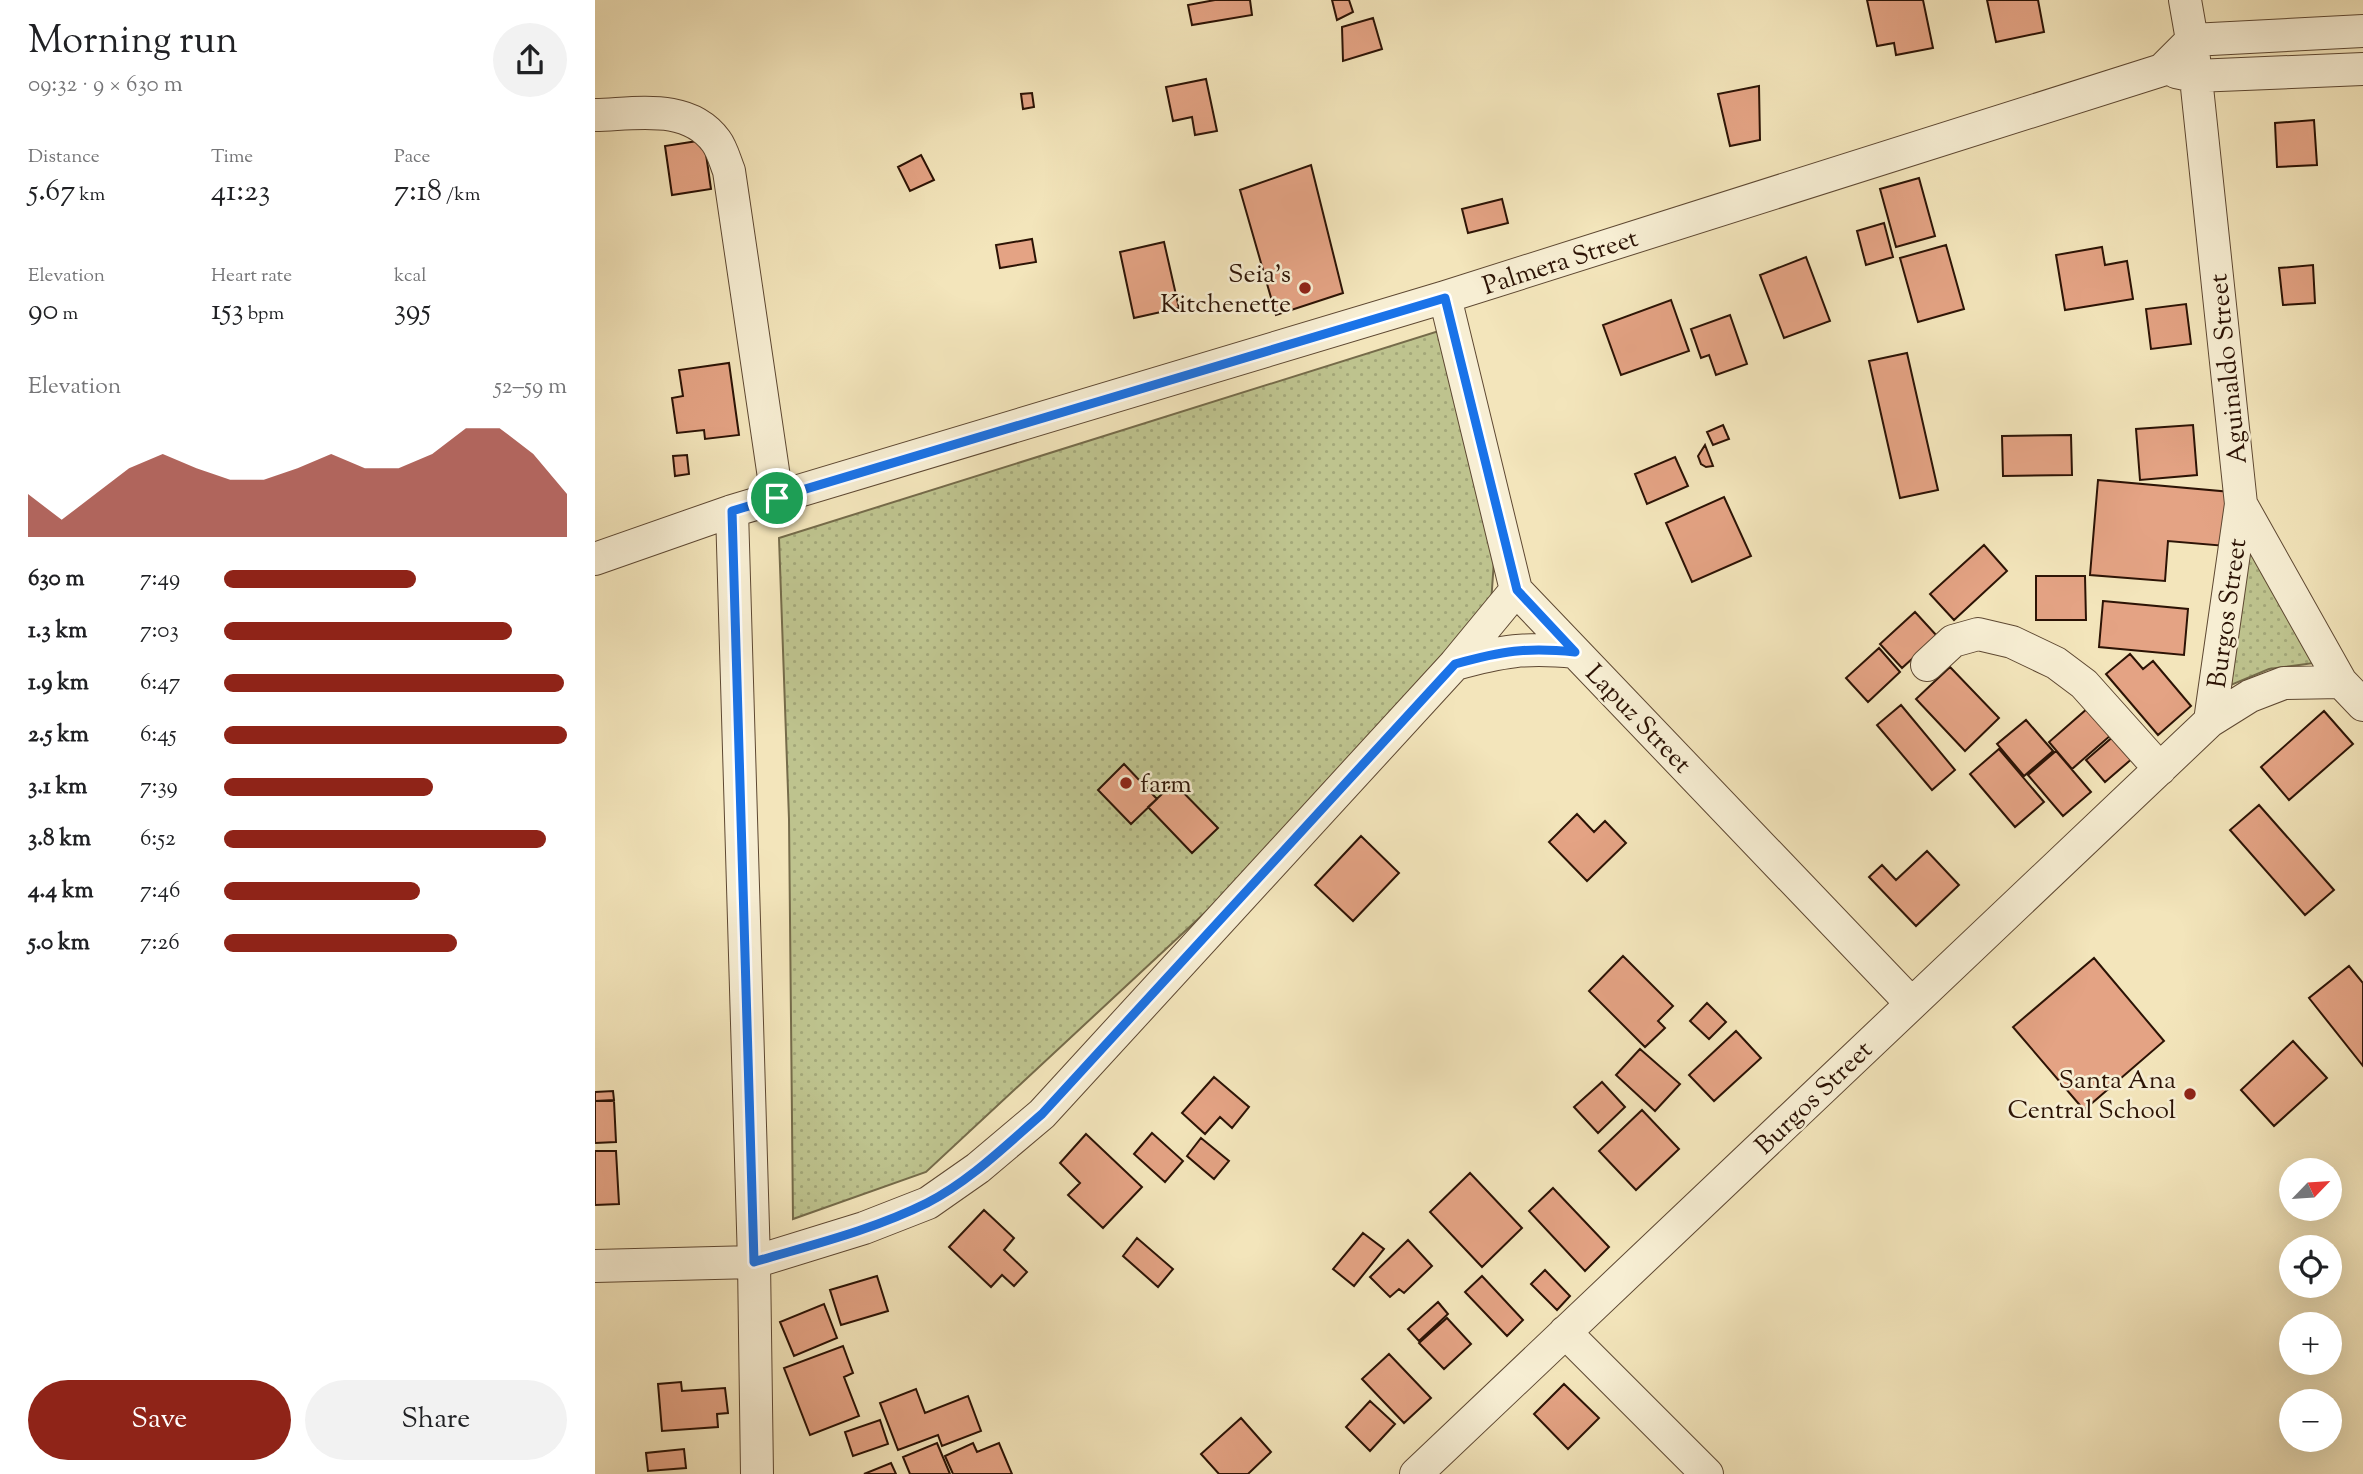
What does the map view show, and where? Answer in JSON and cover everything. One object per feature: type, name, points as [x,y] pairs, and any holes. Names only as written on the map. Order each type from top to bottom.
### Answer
[{"type":"street","name":"Aguinaldo Street","points":[[2185,0],[2192,40],[2241,504],[2341,682],[2363,705]]},
{"type":"street","points":[[2192,40],[2363,31]]},
{"type":"street","name":"Palmera Street","points":[[595,559],[732,511],[1445,298],[2162,70],[2192,40]]},
{"type":"street","name":"Palmera Street","points":[[2162,70],[2195,76],[2363,69]]},
{"type":"street","points":[[595,116],[678,114],[701,124],[717,143],[729,171],[777,498]]},
{"type":"street","name":"Lapuz Street","points":[[1445,298],[1517,590],[1911,1003]]},
{"type":"street","name":"Burgos Street","points":[[2210,721],[2241,504]]},
{"type":"street","points":[[732,511],[754,1262],[757,1474]]},
{"type":"street","points":[[595,1266],[754,1262],[865,1228],[928,1202],[978,1168],[1042,1114],[1455,664],[1517,590]]},
{"type":"street","points":[[1927,665],[1954,642],[1978,634],[2012,642],[2056,663],[2084,684],[2160,769]]},
{"type":"street","points":[[1455,664],[1504,651],[1538,648],[1575,652]]},
{"type":"street","name":"Burgos Street","points":[[1416,1474],[2210,721],[2250,696],[2284,683],[2341,682]]},
{"type":"street","points":[[1565,1332],[1707,1474]]},
{"type":"green space","points":[[1461,324],[1499,488],[1490,618],[1253,868],[926,1172],[793,1219],[789,819],[779,538]]},
{"type":"green space","points":[[2249,535],[2314,663],[2269,669],[2231,685]]},
{"type":"building","points":[[1215,0],[1250,0],[1252,15],[1192,25],[1188,5]]},
{"type":"building","points":[[1332,0],[1349,0],[1353,12],[1337,20]]},
{"type":"building","points":[[1867,0],[1923,0],[1933,48],[1896,55],[1894,43],[1877,46]]},
{"type":"building","points":[[1987,0],[2038,0],[2044,32],[1996,42]]},
{"type":"building","points":[[1373,18],[1382,49],[1343,61],[1342,27]]},
{"type":"building","points":[[1206,79],[1217,131],[1195,135],[1192,117],[1173,121],[1166,87]]},
{"type":"building","points":[[1759,86],[1760,140],[1730,146],[1718,94]]},
{"type":"building","points":[[1032,93],[1034,107],[1023,109],[1021,94]]},
{"type":"building","points":[[2314,120],[2317,165],[2277,167],[2275,123]]},
{"type":"building","points":[[704,140],[711,189],[672,195],[665,146]]},
{"type":"building","points":[[921,155],[934,180],[910,191],[898,167]]},
{"type":"building","points":[[1311,165],[1343,293],[1276,315],[1240,190]]},
{"type":"building","points":[[1919,178],[1935,236],[1896,247],[1880,189]]},
{"type":"building","points":[[1502,199],[1508,223],[1468,233],[1462,209]]},
{"type":"building","points":[[1884,223],[1893,257],[1866,265],[1857,231]]},
{"type":"building","points":[[1032,239],[1036,262],[1000,268],[996,245]]},
{"type":"building","points":[[1164,242],[1179,308],[1134,318],[1120,252]]},
{"type":"building","points":[[1946,245],[1964,309],[1918,322],[1900,258]]},
{"type":"building","points":[[2102,247],[2105,265],[2127,261],[2133,299],[2065,310],[2056,255]]},
{"type":"building","points":[[1806,257],[1830,321],[1784,338],[1760,275]]},
{"type":"building","points":[[2313,265],[2315,303],[2283,305],[2279,268]]},
{"type":"building","points":[[1671,300],[1689,351],[1621,375],[1603,325]]},
{"type":"building","points":[[2186,304],[2191,344],[2151,349],[2146,309]]},
{"type":"building","points":[[1730,315],[1747,364],[1716,375],[1709,355],[1701,358],[1691,329]]},
{"type":"building","points":[[1907,353],[1938,490],[1900,498],[1869,361]]},
{"type":"building","points":[[729,363],[739,435],[705,439],[704,430],[677,433],[672,398],[683,396],[679,370]]},
{"type":"building","points":[[1723,425],[1729,439],[1713,445],[1707,432]]},
{"type":"building","points":[[2193,425],[2197,475],[2140,480],[2136,429]]},
{"type":"building","points":[[2071,435],[2072,475],[2003,476],[2002,436]]},
{"type":"building","points":[[1705,445],[1713,466],[1706,467],[1701,464],[1698,456]]},
{"type":"building","points":[[687,455],[689,474],[675,476],[673,456]]},
{"type":"building","points":[[1675,457],[1688,486],[1647,504],[1635,474]]},
{"type":"building","points":[[2098,480],[2231,492],[2226,546],[2168,541],[2165,581],[2090,575]]},
{"type":"building","points":[[1724,497],[1751,556],[1692,582],[1666,523]]},
{"type":"building","points":[[1984,545],[2007,571],[1954,620],[1930,594]]},
{"type":"building","points":[[2036,576],[2085,576],[2086,620],[2036,620]]},
{"type":"building","points":[[2103,601],[2188,609],[2184,655],[2099,647]]},
{"type":"building","points":[[1915,612],[1937,636],[1902,668],[1880,644]]},
{"type":"building","points":[[1879,648],[1900,672],[1868,702],[1846,678]]},
{"type":"building","points":[[2130,654],[2143,669],[2153,661],[2191,706],[2158,735],[2106,674]]},
{"type":"building","points":[[1950,667],[1999,718],[1965,751],[1916,699]]},
{"type":"building","points":[[1901,705],[1955,770],[1932,790],[1877,725]]},
{"type":"building","points":[[2088,708],[2111,735],[2072,769],[2049,742]]},
{"type":"building","points":[[2324,711],[2353,744],[2289,800],[2261,767]]},
{"type":"building","points":[[2026,720],[2053,751],[2024,776],[1997,744]]},
{"type":"building","points":[[2115,735],[2134,757],[2105,782],[2086,760]]},
{"type":"building","points":[[1999,749],[2044,802],[2015,827],[1970,774]]},
{"type":"building","points":[[2056,751],[2091,792],[2063,816],[2028,775]]},
{"type":"building","points":[[1124,764],[1157,799],[1131,824],[1098,790]]},
{"type":"building","points":[[1174,783],[1218,828],[1192,853],[1148,807]]},
{"type":"building","points":[[2259,805],[2334,890],[2305,915],[2230,830]]},
{"type":"building","points":[[1577,814],[1594,832],[1605,821],[1626,843],[1587,881],[1549,842]]},
{"type":"building","points":[[1361,836],[1399,873],[1353,921],[1315,885]]},
{"type":"building","points":[[1927,851],[1959,885],[1916,926],[1869,877],[1882,865],[1896,880]]},
{"type":"building","points":[[1623,956],[1673,1006],[1658,1021],[1665,1028],[1645,1047],[1589,991]]},
{"type":"building","points":[[2094,958],[2164,1041],[2084,1110],[2013,1027]]},
{"type":"building","points":[[2349,966],[2363,983],[2363,1066],[2309,998]]},
{"type":"building","points":[[1707,1003],[1726,1022],[1709,1039],[1690,1021]]},
{"type":"building","points":[[1736,1031],[1761,1058],[1714,1101],[1689,1075]]},
{"type":"building","points":[[2293,1041],[2327,1078],[2274,1126],[2241,1090]]},
{"type":"building","points":[[1640,1049],[1680,1084],[1655,1111],[1616,1075]]},
{"type":"building","points":[[1214,1077],[1249,1107],[1232,1128],[1220,1117],[1205,1134],[1182,1113]]},
{"type":"building","points":[[1602,1082],[1625,1107],[1598,1133],[1574,1107]]},
{"type":"building","points":[[613,1091],[614,1100],[595,1101],[595,1092]]},
{"type":"building","points":[[595,1101],[614,1101],[616,1142],[595,1143]]},
{"type":"building","points":[[1642,1110],[1679,1149],[1636,1190],[1599,1151]]},
{"type":"building","points":[[1152,1133],[1183,1161],[1165,1182],[1134,1154]]},
{"type":"building","points":[[1086,1134],[1142,1187],[1103,1228],[1068,1195],[1080,1183],[1060,1163]]},
{"type":"building","points":[[1201,1138],[1229,1161],[1214,1179],[1187,1156]]},
{"type":"building","points":[[595,1151],[616,1151],[619,1204],[595,1205]]},
{"type":"building","points":[[1470,1173],[1522,1228],[1482,1267],[1430,1212]]},
{"type":"building","points":[[1553,1188],[1609,1247],[1585,1271],[1529,1211]]},
{"type":"building","points":[[984,1210],[1014,1238],[1004,1250],[1027,1272],[1014,1286],[1002,1275],[991,1287],[949,1247]]},
{"type":"building","points":[[1363,1233],[1384,1249],[1354,1286],[1333,1269]]},
{"type":"building","points":[[1137,1238],[1173,1269],[1158,1287],[1123,1256]]},
{"type":"building","points":[[1408,1240],[1432,1266],[1404,1293],[1399,1289],[1390,1297],[1370,1277]]},
{"type":"building","points":[[1545,1270],[1570,1296],[1557,1310],[1531,1284]]},
{"type":"building","points":[[877,1276],[888,1311],[841,1325],[830,1290]]},
{"type":"building","points":[[1482,1276],[1523,1320],[1507,1336],[1465,1292]]},
{"type":"building","points":[[1438,1302],[1448,1314],[1419,1341],[1408,1329]]},
{"type":"building","points":[[824,1304],[837,1338],[794,1356],[780,1322]]},
{"type":"building","points":[[1447,1318],[1471,1344],[1444,1369],[1419,1343]]},
{"type":"building","points":[[843,1346],[853,1373],[844,1377],[859,1416],[810,1435],[784,1368]]},
{"type":"building","points":[[1389,1354],[1431,1398],[1404,1423],[1362,1379]]},
{"type":"building","points":[[681,1382],[682,1391],[725,1388],[728,1413],[717,1414],[718,1427],[662,1431],[658,1384]]},
{"type":"building","points":[[1564,1384],[1599,1418],[1568,1449],[1534,1414]]},
{"type":"building","points":[[916,1389],[925,1413],[968,1396],[981,1431],[942,1446],[938,1435],[898,1450],[880,1403]]},
{"type":"building","points":[[1370,1401],[1395,1424],[1370,1451],[1346,1427]]},
{"type":"building","points":[[1241,1418],[1271,1452],[1248,1474],[1219,1474],[1201,1454]]},
{"type":"building","points":[[880,1420],[888,1444],[853,1456],[845,1432]]},
{"type":"building","points":[[937,1443],[950,1474],[910,1474],[903,1457]]},
{"type":"building","points":[[973,1443],[977,1452],[999,1443],[1012,1474],[953,1474],[945,1456]]},
{"type":"building","points":[[684,1449],[686,1468],[648,1471],[646,1453]]},
{"type":"building","points":[[891,1463],[896,1474],[864,1474]]},
{"type":"place","name":"Seia's Kitchenette","points":[[1305,288]]},
{"type":"place","name":"farm","points":[[1126,783]]},
{"type":"place","name":"Santa Ana Central School","points":[[2190,1094]]},
{"type":"route","points":[[1445,298],[1517,590],[1575,652],[1538,648],[1504,651],[1455,664],[1042,1114],[978,1168],[928,1202],[865,1228],[754,1262],[732,511],[777,498],[1445,298]]}]
